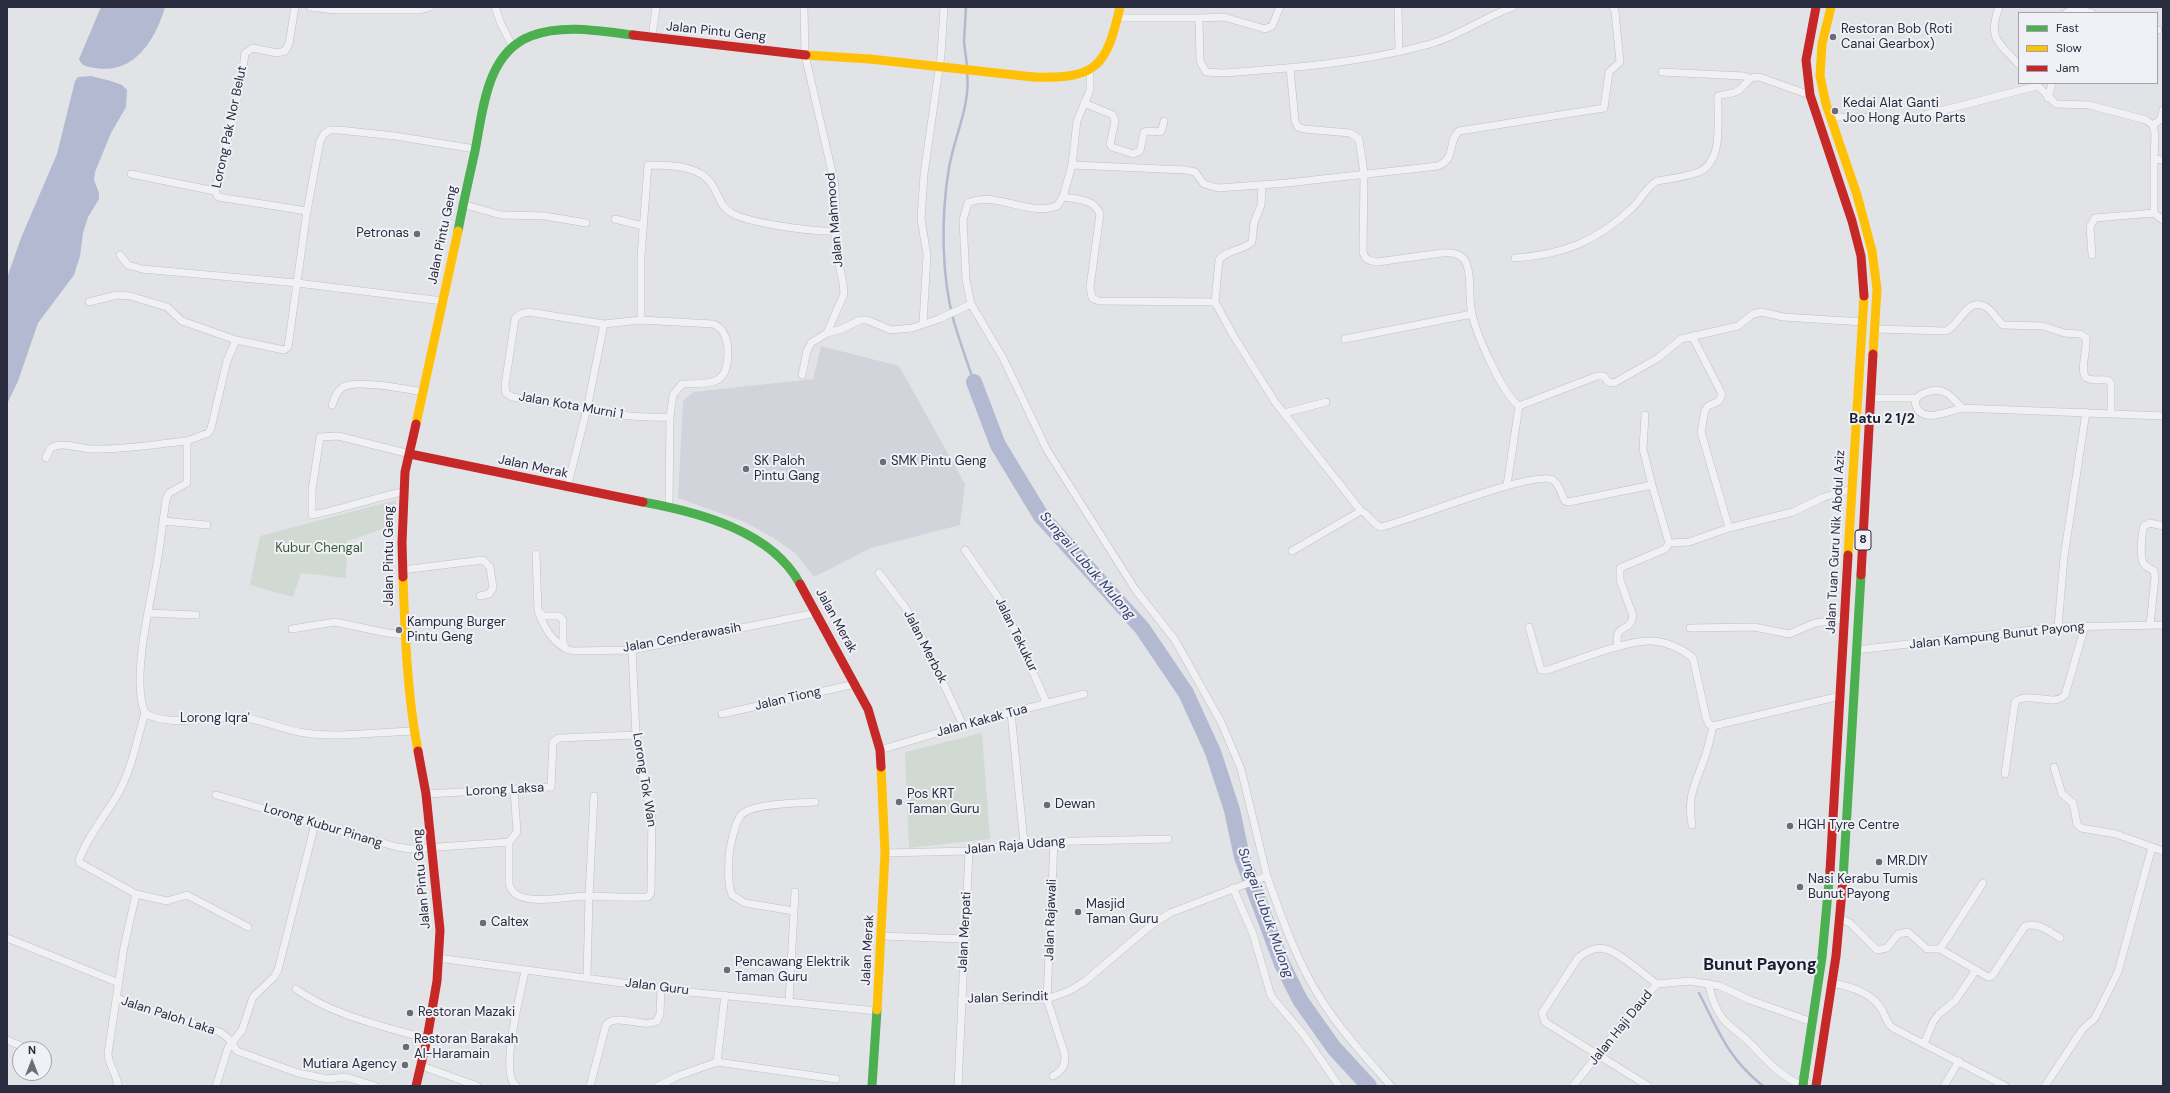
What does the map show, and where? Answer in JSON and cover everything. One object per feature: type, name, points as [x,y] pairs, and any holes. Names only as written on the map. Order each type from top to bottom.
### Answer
[{"type":"main road","points":[[1090,72],[1103,59],[1114,39],[1120,7]]},
{"type":"main road","name":"Jalan Tuan Guru Nik Abdul Aziz","points":[[1803,1083],[1822,956],[1833,828],[1864,296],[1861,256],[1852,221],[1810,95],[1806,60],[1816,7]]},
{"type":"main road","name":"Jalan Tuan Guru Nik Abdul Aziz","points":[[1816,1083],[1831,983],[1847,836],[1847,814],[1876,329],[1877,289],[1874,253],[1864,216],[1823,92],[1820,67],[1823,40],[1831,7]]},
{"type":"main road","name":"Jalan Pintu Geng","points":[[416,1086],[428,1039],[437,981],[440,930],[426,794],[414,731],[405,634],[402,570],[403,492],[405,472],[487,93],[494,72],[503,57],[525,38],[540,32],[556,30],[588,30],[804,55],[870,59],[1033,77],[1062,78],[1090,72]]},
{"type":"main road","name":"Jalan Merak","points":[[410,454],[567,488],[669,507],[754,537],[770,548],[795,574],[868,708],[880,750],[885,853],[872,1086]]},
{"type":"main road","points":[[1833,828],[1843,824],[1847,814]]},
{"type":"street","name":"Lorong Pak Nor Belut","points":[[295,7],[289,44],[285,50],[277,53],[253,48],[245,53],[239,98],[226,139],[215,191],[218,197],[307,211]]},
{"type":"street","points":[[310,7],[335,10],[420,10],[430,7]]},
{"type":"street","points":[[495,7],[501,24],[513,47]]},
{"type":"street","points":[[652,38],[656,7]]},
{"type":"street","name":"Jalan Mahmood","points":[[804,7],[804,55],[835,186],[836,250],[844,294],[827,334]]},
{"type":"street","points":[[923,323],[927,255],[921,219],[924,174],[941,55],[944,7]]},
{"type":"street","points":[[1118,18],[1224,17],[1265,29],[1272,26],[1280,7]]},
{"type":"street","points":[[1398,7],[1399,52]]},
{"type":"street","points":[[1199,18],[1200,61],[1206,72],[1223,73],[1350,62],[1399,52],[1452,36],[1513,7]]},
{"type":"street","points":[[1072,165],[1186,170],[1195,172],[1204,184],[1218,188],[1262,185],[1442,164],[1446,162],[1450,155],[1455,135],[1464,130],[1604,108],[1609,72],[1620,62],[1615,11],[1613,7]]},
{"type":"street","points":[[1999,7],[1993,23],[1993,32],[1998,41],[2018,64]]},
{"type":"street","points":[[2068,12],[2075,8],[2089,12]]},
{"type":"street","points":[[1290,68],[1298,127],[1304,129],[1354,134],[1358,139],[1364,173],[1363,252],[1365,258],[1369,261],[1383,262],[1442,252],[1452,252],[1461,256],[1467,264],[1472,314],[1482,342],[1509,396],[1520,406]]},
{"type":"street","points":[[1090,72],[1090,90],[1077,120],[1072,165],[1063,197],[1057,206],[1050,208],[1019,206],[986,199],[975,199],[968,203],[963,220],[966,280],[971,304],[1003,358],[1046,450],[1135,590],[1175,640],[1221,722],[1241,769],[1265,877],[1291,942],[1322,1001],[1365,1058],[1391,1086]]},
{"type":"street","points":[[1662,72],[1744,76],[1749,78],[1759,77],[1810,95]]},
{"type":"street","points":[[1516,258],[1554,253],[1591,240],[1634,207],[1651,184],[1657,181],[1697,173],[1705,169],[1714,156],[1716,146],[1718,96],[1738,90],[1749,78]]},
{"type":"street","points":[[1831,117],[1913,118],[2036,84],[2048,98],[2061,105],[2089,105],[2146,120],[2153,125],[2155,134],[2154,213]]},
{"type":"street","points":[[2048,98],[2052,84]]},
{"type":"street","points":[[1084,103],[1113,115],[1115,122],[1110,144],[1112,147],[1133,154],[1140,151],[1144,132],[1160,132],[1164,121]]},
{"type":"street","points":[[2153,125],[2161,119],[2163,110]]},
{"type":"street","points":[[89,302],[117,295],[130,296],[167,307],[182,321],[236,340],[284,350],[288,346],[307,211],[320,141],[324,134],[330,130],[395,136],[475,149]]},
{"type":"street","points":[[2154,159],[2163,160]]},
{"type":"street","points":[[640,320],[643,226],[648,165],[666,165],[689,169],[706,176],[715,189],[720,203],[730,213],[743,218],[760,223],[808,230],[835,231]]},
{"type":"street","points":[[131,174],[215,191]]},
{"type":"street","points":[[1262,185],[1260,210],[1254,223],[1252,242],[1248,246],[1230,251],[1219,260],[1215,302],[1250,363],[1284,413],[1361,511],[1365,512],[1373,523],[1381,527],[1507,485],[1548,478],[1553,480],[1559,487],[1565,501],[1573,502],[1652,485]]},
{"type":"street","points":[[1063,197],[1095,204],[1100,214],[1090,287],[1092,298],[1095,300],[1215,302]]},
{"type":"street","points":[[462,204],[501,215],[545,216],[586,223]]},
{"type":"street","points":[[2092,256],[2090,227],[2095,218],[2154,213],[2163,220]]},
{"type":"street","points":[[615,219],[643,226]]},
{"type":"street","points":[[120,256],[128,265],[142,269],[297,283],[443,301]]},
{"type":"street","points":[[802,375],[807,351],[811,343],[827,334],[842,329],[860,320],[867,320],[891,330],[912,328],[923,323],[939,319],[971,304]]},
{"type":"street","points":[[1876,329],[1946,331],[1955,325],[1967,308],[1978,304],[1989,309],[2003,325],[2033,325],[2064,333],[2080,334],[2086,338],[2087,346],[2082,372],[2084,377],[2087,379],[2108,380],[2111,383],[2112,413]]},
{"type":"street","name":"Jalan Kota Murni 1","points":[[604,324],[530,312],[520,314],[515,319],[505,385],[506,392],[512,396],[587,409],[605,414],[649,418],[670,416]]},
{"type":"street","points":[[1520,406],[1596,376],[1604,376],[1608,382],[1614,383],[1658,358],[1681,339],[1738,326],[1753,314],[1762,312],[1783,317],[1863,322]]},
{"type":"street","points":[[1345,339],[1472,314]]},
{"type":"street","points":[[567,488],[587,409],[604,324],[640,320],[713,324],[720,328],[725,335],[727,364],[718,380],[682,384],[673,395],[670,416],[669,507]]},
{"type":"street","points":[[1692,336],[1722,394],[1719,401],[1708,406],[1705,410],[1702,432],[1729,528]]},
{"type":"street","points":[[46,458],[50,449],[58,445],[91,449],[109,449],[187,441],[208,433],[211,428],[227,361],[236,340]]},
{"type":"street","points":[[332,405],[337,393],[344,387],[354,384],[393,387],[423,392]]},
{"type":"street","points":[[1872,398],[1916,398],[1931,391],[1943,390],[1948,392],[1962,408]]},
{"type":"street","points":[[1916,398],[1916,407],[1927,414],[1943,415],[1962,408],[2163,416]]},
{"type":"street","points":[[1284,413],[1326,402]]},
{"type":"street","points":[[1507,485],[1520,406]]},
{"type":"street","points":[[2058,627],[2064,557],[2086,412]]},
{"type":"street","points":[[1645,415],[1643,449],[1669,543]]},
{"type":"street","points":[[403,492],[371,498],[343,509],[312,515],[312,490],[320,437],[338,436],[410,454]]},
{"type":"street","points":[[187,441],[188,476],[186,483],[169,493],[144,634],[139,686],[141,705],[144,713],[128,770],[119,791],[83,847],[79,860],[80,863],[136,894],[167,901],[187,895],[248,927]]},
{"type":"street","points":[[1669,543],[1689,542],[1729,528],[1793,512],[1824,497],[1852,489]]},
{"type":"street","points":[[1292,551],[1361,511]]},
{"type":"street","points":[[163,521],[207,525]]},
{"type":"street","points":[[2150,625],[2155,577],[2154,571],[2144,565],[2142,559],[2142,531],[2144,526],[2150,523],[2163,526]]},
{"type":"street","points":[[1618,647],[1616,636],[1618,632],[1630,624],[1634,616],[1620,580],[1620,568],[1665,549],[1669,543]]},
{"type":"street","name":"Jalan Tekukur","points":[[965,550],[1004,606],[1047,704]]},
{"type":"street","points":[[536,554],[538,611],[547,631],[558,644],[566,649]]},
{"type":"street","points":[[402,570],[483,560],[490,567],[493,588],[489,594],[480,596]]},
{"type":"street","name":"Jalan Merbok","points":[[879,573],[905,607],[923,640],[963,725]]},
{"type":"street","points":[[538,611],[544,616],[559,616],[563,620],[564,643],[566,649]]},
{"type":"street","points":[[148,613],[196,615]]},
{"type":"street","name":"Jalan Cenderawasih","points":[[566,649],[573,651],[632,650],[816,613]]},
{"type":"street","points":[[1690,628],[1754,627],[1789,634],[1816,622],[1845,618]]},
{"type":"street","points":[[292,629],[335,622],[387,633],[405,634]]},
{"type":"street","name":"Jalan Kampung Bunut Payong","points":[[1856,650],[2058,627],[2163,625]]},
{"type":"street","points":[[2005,774],[2013,705],[2022,697],[2057,700],[2065,695],[2085,626]]},
{"type":"street","points":[[1529,627],[1541,670],[1548,670],[1618,647],[1650,640],[1666,643],[1681,649],[1693,658],[1706,717],[1709,724],[1713,726],[1840,696]]},
{"type":"street","name":"Lorong Tok Wan","points":[[588,896],[636,898],[648,897],[651,893],[653,872],[652,812],[643,780],[636,735],[632,650]]},
{"type":"street","name":"Jalan Tiong","points":[[722,714],[855,684]]},
{"type":"street","name":"Jalan Kakak Tua","points":[[880,750],[963,725],[1084,694]]},
{"type":"street","name":"Lorong Iqra'","points":[[144,713],[162,720],[237,717],[259,720],[279,728],[305,734],[414,731]]},
{"type":"street","points":[[1011,713],[1024,843]]},
{"type":"street","points":[[1692,825],[1689,806],[1690,795],[1704,761],[1713,726]]},
{"type":"street","name":"Lorong Laksa","points":[[426,794],[551,787],[553,742],[559,738],[636,735]]},
{"type":"street","points":[[2054,767],[2062,794],[2073,803],[2077,824],[2081,828],[2116,834],[2163,851]]},
{"type":"street","points":[[514,790],[517,832],[509,842],[510,889],[519,896],[529,899],[588,896]]},
{"type":"street","name":"Lorong Kubur Pinang","points":[[216,795],[397,847],[410,848],[509,842]]},
{"type":"street","points":[[587,978],[588,896],[594,796]]},
{"type":"street","points":[[794,911],[745,903],[732,895],[729,876],[730,849],[737,821],[741,814],[752,809],[815,802]]},
{"type":"street","points":[[216,1086],[227,1051],[242,1030],[253,997],[274,977],[278,970],[315,824]]},
{"type":"street","name":"Jalan Raja Udang","points":[[885,853],[969,851],[1024,843],[1168,839]]},
{"type":"street","name":"Jalan Rajawali","points":[[1047,999],[1054,842]]},
{"type":"street","points":[[2045,1086],[2082,1030],[2095,1018],[2118,972],[2152,847]]},
{"type":"street","name":"Jalan Merpati","points":[[958,1086],[969,851]]},
{"type":"street","name":"Jalan Serindit","points":[[961,1000],[1047,999],[1069,991],[1084,982],[1150,926],[1170,913],[1265,877]]},
{"type":"street","points":[[1940,949],[1983,883]]},
{"type":"street","points":[[1236,887],[1253,934],[1271,996],[1304,1035],[1339,1086]]},
{"type":"street","points":[[789,1002],[795,892]]},
{"type":"street","points":[[118,1086],[118,1079],[108,1059],[124,947],[136,894]]},
{"type":"street","points":[[1839,918],[1850,923],[1877,950],[1887,948],[1898,934],[1904,932],[1912,934],[1927,949],[1940,949],[1985,976],[1992,976],[2025,926],[2030,925],[2043,927],[2060,938]]},
{"type":"street","points":[[881,936],[965,939]]},
{"type":"street","points":[[7,938],[119,983]]},
{"type":"street","points":[[1648,1086],[1545,1022],[1542,1013],[1578,958],[1585,952],[1596,948],[1608,949],[1657,984]]},
{"type":"street","name":"Jalan Guru","points":[[438,958],[661,988],[877,1011]]},
{"type":"street","points":[[1924,1044],[1938,1014],[1955,1001],[1976,970]]},
{"type":"street","points":[[513,1084],[510,1062],[514,1026],[526,971]]},
{"type":"street","name":"Jalan Haji Daud","points":[[1573,1086],[1640,1002],[1657,984],[1690,981],[1708,983],[1720,986],[1750,1000],[1812,1022]]},
{"type":"street","points":[[1708,983],[1714,1004],[1726,1023],[1750,1043],[1774,1069],[1786,1078],[1803,1083]]},
{"type":"street","points":[[1831,983],[1849,986],[1860,990],[1881,1008],[1888,1024],[2005,1086]]},
{"type":"street","points":[[590,1086],[606,1025],[614,1020],[650,1023],[657,1021],[660,1014],[661,988]]},
{"type":"street","points":[[296,989],[314,1002],[326,1007],[428,1039]]},
{"type":"street","points":[[717,1062],[725,995]]},
{"type":"street","name":"Jalan Paloh Laka","points":[[116,998],[220,1032],[239,1052],[298,1073],[327,1079],[346,1077],[375,1086]]},
{"type":"street","points":[[1047,999],[1065,1054],[1063,1068],[1053,1076]]},
{"type":"street","points":[[1944,1086],[1959,1061]]},
{"type":"street","points":[[658,1086],[678,1076],[717,1062],[836,1079]]},
{"type":"street","points":[[422,1066],[477,1086]]},
{"type":"shaded area","points":[[821,346],[899,366],[965,484],[960,525],[871,548],[814,577],[795,553],[772,537],[745,522],[678,498],[683,401],[693,392],[813,379]]},
{"type":"green space","name":"Kubur Chengal","points":[[396,500],[395,525],[347,541],[346,578],[301,573],[293,597],[250,585],[260,536]]},
{"type":"green space","points":[[982,733],[990,839],[909,848],[905,752]]},
{"type":"water","points":[[101,7],[165,7],[156,31],[142,52],[133,60],[122,66],[110,69],[86,66],[80,62],[79,59]]},
{"type":"water","points":[[91,76],[122,85],[127,90],[126,107],[111,133],[95,172],[94,180],[99,193],[99,199],[88,217],[83,233],[80,256],[74,275],[38,323],[18,381],[7,404],[7,278],[21,238],[57,154],[75,81],[78,77]]},
{"type":"waterway","name":"Sungai Lubuk Mulong","points":[[966,7],[964,42],[967,66]]},
{"type":"waterway","name":"Sungai Lubuk Mulong","points":[[967,73],[967,97],[951,156],[946,186],[944,245],[950,304],[956,330],[974,382]]},
{"type":"waterway","name":"Sungai Lubuk Mulong","points":[[974,382],[998,445],[1041,516],[1142,628],[1186,693],[1213,752],[1232,810],[1242,857],[1282,964],[1300,1000],[1334,1048],[1369,1086]]},
{"type":"waterway","points":[[1699,993],[1725,1044],[1741,1065],[1763,1086]]},
{"type":"traffic: fast","points":[[458,231],[484,102],[489,85],[504,56],[516,44],[531,36],[543,32],[569,29],[633,35]]},
{"type":"traffic: fast","points":[[643,502],[709,518],[753,537],[771,550],[787,566],[800,584]]},
{"type":"traffic: fast","points":[[1843,880],[1861,575]]},
{"type":"traffic: fast","points":[[1804,1077],[1822,957],[1830,871]]},
{"type":"traffic: fast","points":[[872,1086],[877,1010]]},
{"type":"traffic: fast","points":[[1803,1086],[1804,1077]]},
{"type":"traffic: slow","points":[[1033,77],[1071,75],[1085,72],[1095,66],[1103,56],[1109,44],[1120,7]]},
{"type":"traffic: slow","points":[[1831,7],[1822,44],[1820,76],[1826,104],[1857,195],[1872,251],[1877,289],[1873,354]]},
{"type":"traffic: slow","points":[[806,55],[870,59]]},
{"type":"traffic: slow","points":[[870,59],[1033,77]]},
{"type":"traffic: slow","points":[[416,424],[458,231]]},
{"type":"traffic: slow","points":[[1848,555],[1864,296]]},
{"type":"traffic: slow","points":[[403,577],[409,686],[418,751]]},
{"type":"traffic: slow","points":[[877,1010],[885,853],[881,767]]},
{"type":"traffic: jam","points":[[1816,7],[1806,60],[1810,95],[1852,221],[1861,256],[1864,296]]},
{"type":"traffic: jam","points":[[633,35],[806,55]]},
{"type":"traffic: jam","points":[[1861,575],[1873,354]]},
{"type":"traffic: jam","points":[[403,577],[402,543],[405,472],[416,424]]},
{"type":"traffic: jam","points":[[410,454],[643,502]]},
{"type":"traffic: jam","points":[[1830,871],[1848,555]]},
{"type":"traffic: jam","points":[[800,584],[868,709],[880,750],[881,767]]},
{"type":"traffic: jam","points":[[416,1086],[427,1039],[437,981],[440,930],[426,794],[418,751]]},
{"type":"traffic: jam","points":[[1816,1086],[1836,956],[1843,880]]},
{"type":"place","name":"Restoran Bob (Roti Canai Gearbox)","points":[[1833,37]]},
{"type":"place","name":"Kedai Alat Ganti Joo Hong Auto Parts","points":[[1835,111]]},
{"type":"place","name":"Petronas","points":[[417,234]]},
{"type":"place","name":"SMK Pintu Geng","points":[[883,462]]},
{"type":"place","name":"SK Paloh Pintu Gang","points":[[746,469]]},
{"type":"place","name":"Kampung Burger Pintu Geng","points":[[399,630]]},
{"type":"place","name":"Pos KRT Taman Guru","points":[[899,802]]},
{"type":"place","name":"Dewan","points":[[1047,805]]},
{"type":"place","name":"HGH Tyre Centre","points":[[1790,826]]},
{"type":"place","name":"MR.DIY","points":[[1879,862]]},
{"type":"place","name":"Nasi Kerabu Tumis Bunut Payong","points":[[1800,887]]},
{"type":"place","name":"Masjid Taman Guru","points":[[1078,912]]},
{"type":"place","name":"Caltex","points":[[483,923]]},
{"type":"place","name":"Pencawang Elektrik Taman Guru","points":[[727,970]]},
{"type":"place","name":"Restoran Mazaki","points":[[410,1013]]},
{"type":"place","name":"Restoran Barakah Al-Haramain","points":[[406,1047]]},
{"type":"place","name":"Mutiara Agency","points":[[405,1065]]},
{"type":"district","name":"Batu 2 1/2","points":[[1882,419]]},
{"type":"district","name":"Bunut Payong","points":[[1760,966]]}]
